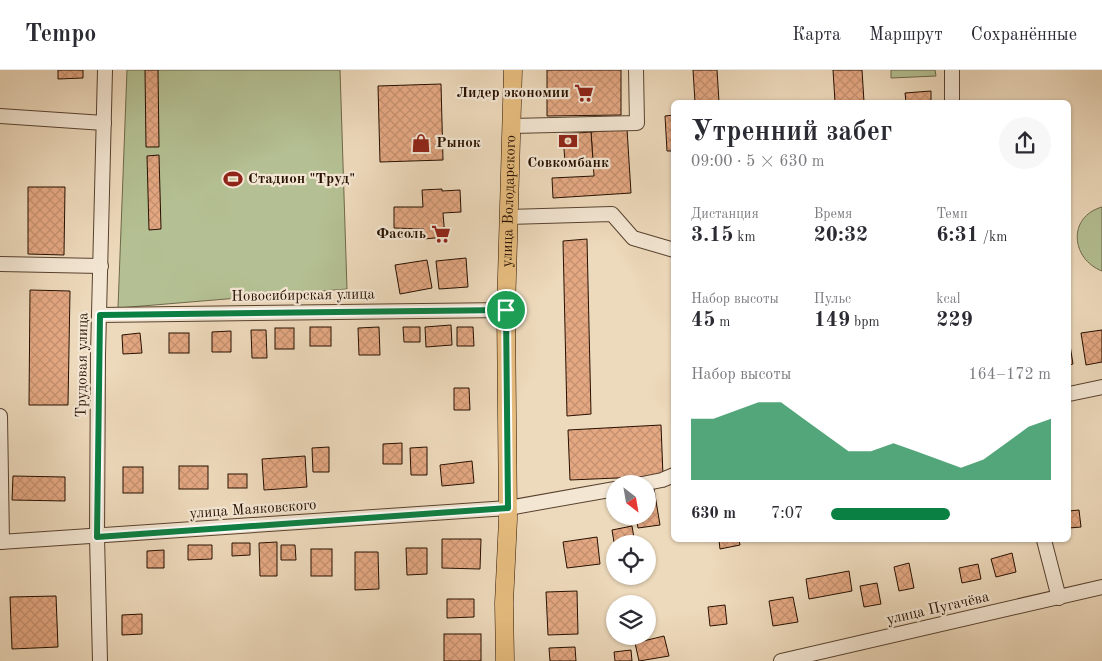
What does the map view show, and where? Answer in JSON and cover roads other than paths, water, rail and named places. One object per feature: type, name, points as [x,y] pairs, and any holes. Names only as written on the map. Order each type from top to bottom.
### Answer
[{"type":"main road","name":"улица Володарского","points":[[505,661],[508,508],[506,310],[513,70]]},
{"type":"street","name":"Трудовая улица","points":[[100,661],[97,537],[105,70]]},
{"type":"street","points":[[512,126],[637,123],[636,70]]},
{"type":"street","points":[[952,70],[952,100]]},
{"type":"street","points":[[0,116],[104,123]]},
{"type":"street","points":[[508,217],[612,214],[633,238],[671,249]]},
{"type":"street","points":[[0,264],[101,266]]},
{"type":"street","name":"Новосибирская улица","points":[[100,315],[506,310]]},
{"type":"street","points":[[1071,394],[1102,388]]},
{"type":"street","points":[[0,416],[1,542]]},
{"type":"street","points":[[656,481],[671,476]]},
{"type":"street","name":"улица Маяковского","points":[[1,542],[508,508],[606,491]]},
{"type":"street","points":[[1045,542],[1059,598]]},
{"type":"street","name":"улица Пугачёва","points":[[781,661],[1102,588]]},
{"type":"place","name":"Лидер экономии","points":[[584,93]]},
{"type":"place","name":"Совкомбанк","points":[[568,141]]},
{"type":"place","name":"Рынок","points":[[421,143]]},
{"type":"place","name":"Стадион \"Труд\"","points":[[233,179]]},
{"type":"place","name":"Фасоль","points":[[441,234]]}]
